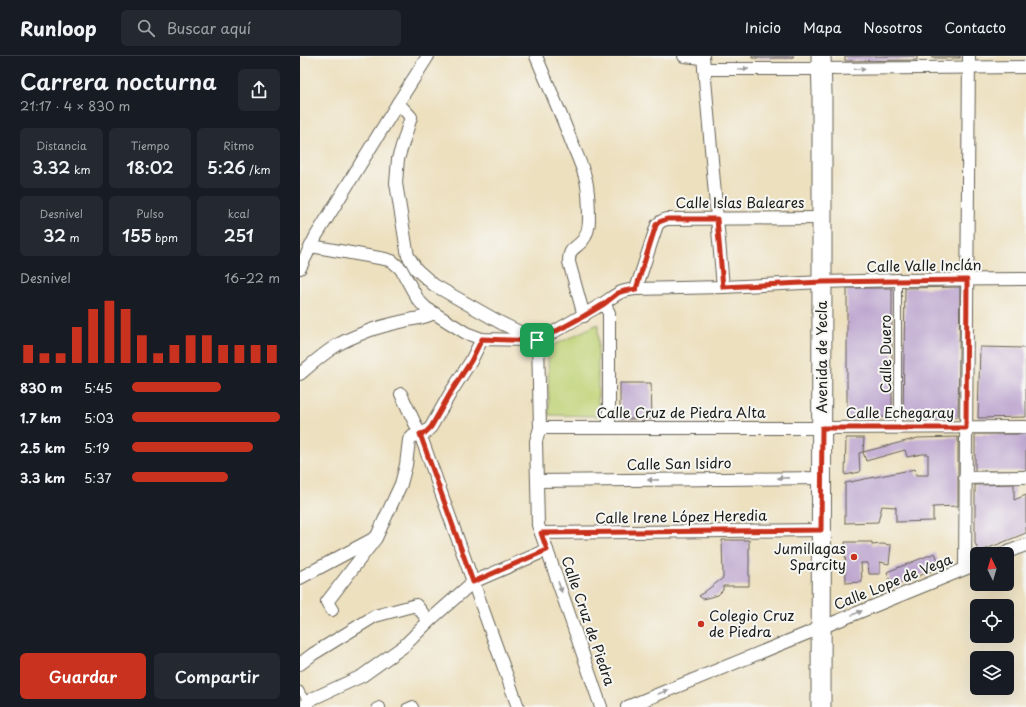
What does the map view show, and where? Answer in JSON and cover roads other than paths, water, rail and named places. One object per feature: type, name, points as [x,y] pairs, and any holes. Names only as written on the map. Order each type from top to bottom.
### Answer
[{"type":"main road","name":"Avenida de Yecla","points":[[821,63],[821,707]]},
{"type":"street","points":[[300,268],[316,236],[428,56]]},
{"type":"street","points":[[536,56],[564,121],[586,181],[589,220],[588,226],[583,240],[572,250],[569,257],[569,262],[584,316]]},
{"type":"street","points":[[684,56],[703,61],[821,63],[969,62],[1026,67]]},
{"type":"street","points":[[703,61],[723,287]]},
{"type":"street","points":[[965,568],[969,62]]},
{"type":"street","points":[[398,103],[411,117],[398,159],[396,183],[408,256],[416,269],[434,285],[500,323],[537,340]]},
{"type":"street","name":"Calle Islas Baleares","points":[[636,289],[656,225],[659,222],[667,219],[822,218]]},
{"type":"street","points":[[311,246],[392,261],[401,269],[421,304],[466,333],[482,339],[537,340]]},
{"type":"street","name":"Calle Valle Inclán","points":[[537,340],[584,316],[604,304],[618,293],[636,289],[898,280],[1026,280]]},
{"type":"street","points":[[604,304],[609,313],[609,427]]},
{"type":"street","points":[[300,374],[328,351],[355,336],[377,328],[425,317],[433,313]]},
{"type":"street","points":[[332,610],[327,602],[376,538],[400,484],[406,465],[410,440],[413,436],[425,433],[431,427],[471,361],[482,339]]},
{"type":"street","name":"Calle Cruz de Piedra","points":[[537,340],[540,428],[536,441],[538,525],[601,707]]},
{"type":"street","points":[[401,394],[420,434],[518,707]]},
{"type":"street","name":"Calle Echegaray","points":[[822,428],[1026,427]]},
{"type":"street","name":"Calle Cruz de Piedra Alta","points":[[540,428],[822,428]]},
{"type":"street","points":[[965,478],[1026,477]]},
{"type":"street","name":"Calle San Isidro","points":[[537,481],[822,478]]},
{"type":"street","name":"Calle Irene López Heredia","points":[[541,533],[821,530]]},
{"type":"street","points":[[300,578],[376,538]]},
{"type":"street","points":[[1014,550],[1026,545]]},
{"type":"street","points":[[307,705],[314,698],[362,676],[404,646],[429,621],[473,582],[547,550]]},
{"type":"street","name":"Calle Lope de Vega","points":[[627,707],[970,566]]},
{"type":"street","points":[[300,664],[375,616],[416,605],[429,621]]},
{"type":"lane","name":"Calle Duero","points":[[898,280],[898,428]]},
{"type":"lane","points":[[300,690],[307,705]]},
{"type":"lane","points":[[406,707],[412,704],[415,707]]},
{"type":"lane","points":[[376,707],[379,705],[382,707]]},
{"type":"place","name":"Jumillagas Sparcity","points":[[854,557]]},
{"type":"place","name":"Colegio Cruz de Piedra","points":[[701,624]]}]
